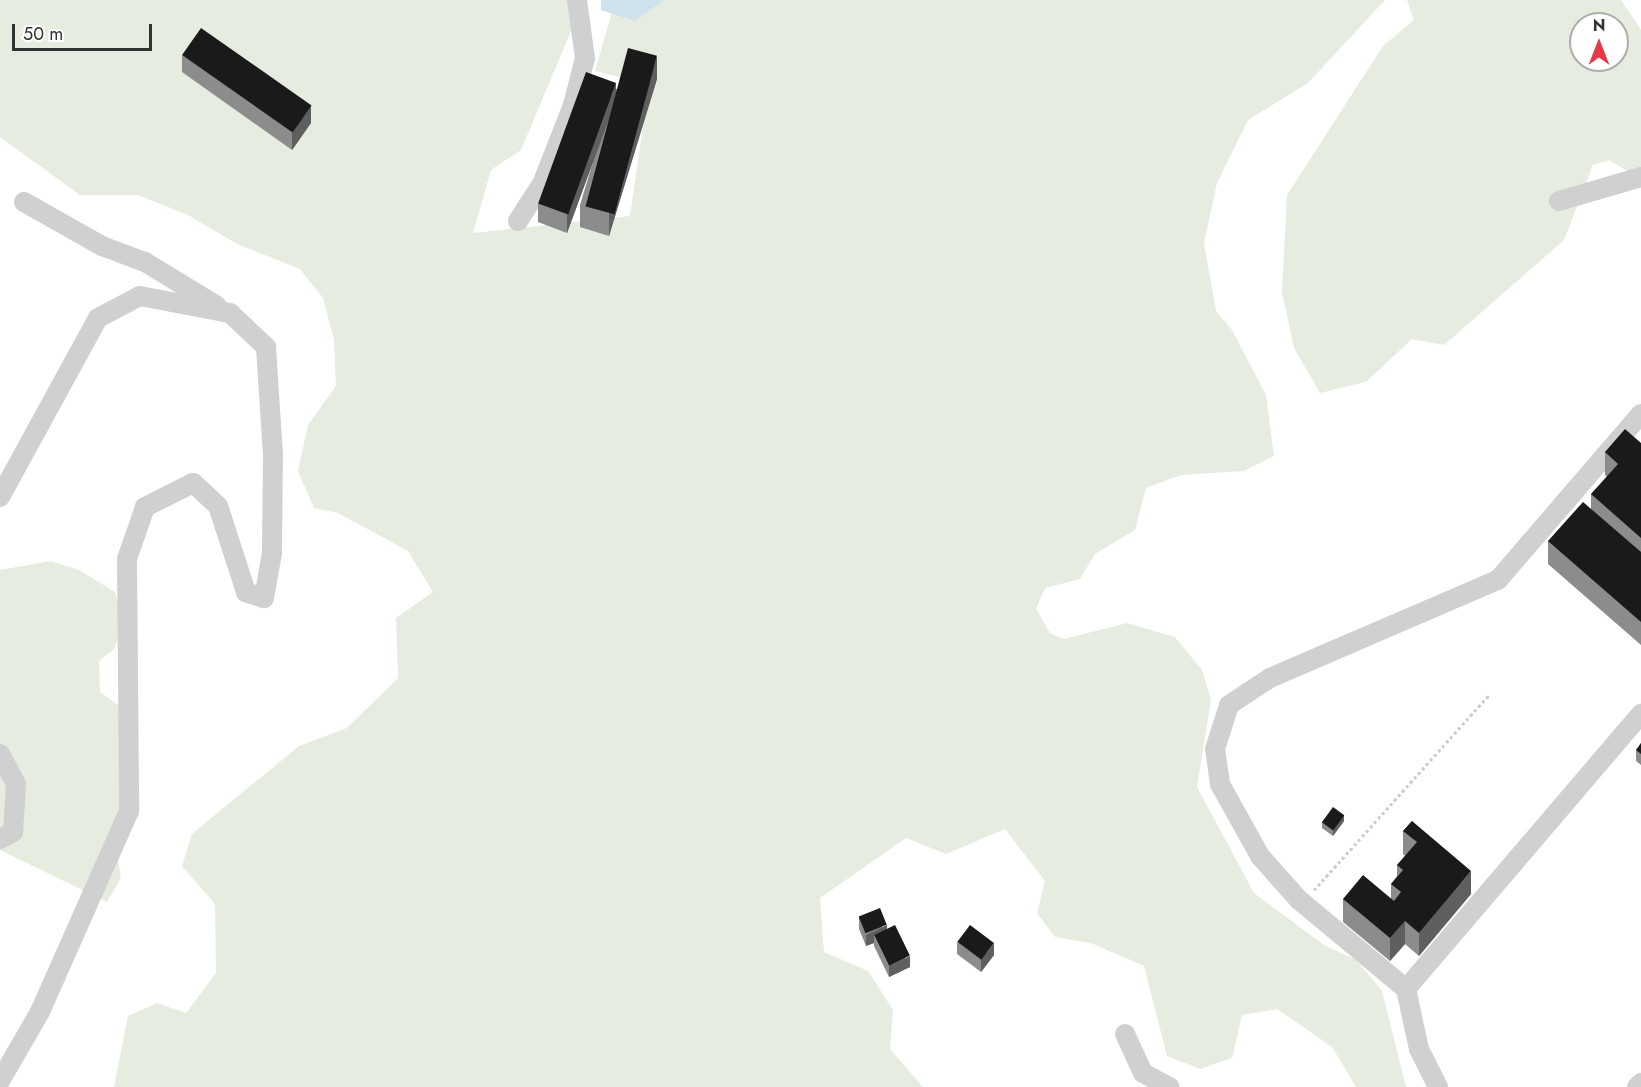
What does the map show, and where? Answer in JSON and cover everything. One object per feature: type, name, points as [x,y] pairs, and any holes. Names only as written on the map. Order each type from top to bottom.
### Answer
[{"type":"street","points":[[518,221],[543,182],[575,96],[585,58],[577,0]]},
{"type":"street","points":[[1559,201],[1641,177]]},
{"type":"street","points":[[0,1081],[40,1010],[129,811],[127,559],[145,507],[193,483],[218,506],[246,592],[264,598],[272,553],[273,465],[266,346],[230,314],[145,262],[102,246],[24,202]]},
{"type":"street","points":[[0,497],[98,318],[140,296],[230,314]]},
{"type":"street","points":[[1438,1087],[1419,1049],[1406,989],[1302,902],[1260,856],[1220,784],[1215,749],[1229,705],[1270,678],[1498,580],[1641,414]]},
{"type":"street","points":[[1406,989],[1641,714]]},
{"type":"street","points":[[0,754],[16,784],[13,832],[0,839]]},
{"type":"street","points":[[1125,1034],[1143,1073],[1168,1087]]},
{"type":"street","points":[[1637,1087],[1641,1083]]},
{"type":"path","points":[[1302,902],[1489,695]]},
{"type":"shaded area","points":[[0,0],[584,0],[521,150],[491,170],[473,233],[630,216],[649,84],[595,71],[613,9],[633,0],[1385,0],[1308,83],[1248,120],[1217,183],[1204,243],[1216,311],[1232,330],[1266,395],[1274,456],[1244,471],[1181,475],[1146,488],[1135,530],[1095,554],[1080,579],[1045,588],[1036,609],[1050,633],[1064,639],[1127,623],[1175,637],[1202,670],[1211,700],[1197,787],[1254,893],[1324,945],[1356,960],[1382,991],[1406,1087],[1356,1087],[1332,1047],[1277,1009],[1242,1015],[1232,1058],[1200,1069],[1167,1056],[1144,966],[1091,943],[1055,937],[1037,913],[1045,881],[1005,829],[946,854],[906,838],[820,898],[824,952],[868,971],[893,1010],[890,1049],[923,1087],[114,1087],[128,1016],[157,1003],[186,1013],[216,973],[215,904],[182,866],[192,834],[299,746],[347,728],[398,678],[396,618],[433,592],[408,551],[338,513],[314,508],[298,471],[308,425],[336,386],[334,340],[323,298],[300,269],[237,244],[188,215],[138,195],[80,195],[0,137]]},
{"type":"shaded area","points":[[1407,0],[1621,0],[1629,12],[1641,30],[1641,169],[1631,173],[1609,160],[1593,165],[1564,240],[1444,345],[1412,339],[1366,382],[1320,393],[1294,348],[1282,292],[1287,195],[1383,46],[1414,20]]},
{"type":"shaded area","points":[[51,561],[79,570],[115,592],[124,623],[114,649],[99,661],[100,692],[124,709],[128,762],[115,840],[121,878],[107,902],[0,850],[0,570]]},
{"type":"water","points":[[601,0],[664,0],[635,21],[601,10]]},
{"type":"building","points":[[201,28],[312,105],[293,132],[182,55]]},
{"type":"building","points":[[628,48],[657,56],[615,214],[586,206]]},
{"type":"building","points":[[586,72],[616,83],[568,215],[538,204]]},
{"type":"building","points":[[1625,429],[1641,443],[1641,538],[1591,494],[1618,464],[1605,452]]},
{"type":"building","points":[[1583,502],[1641,552],[1641,622],[1548,541]]},
{"type":"building","points":[[1641,743],[1641,754],[1636,750]]},
{"type":"building","points":[[1333,807],[1344,815],[1333,831],[1322,822]]},
{"type":"building","points":[[1412,821],[1471,871],[1419,933],[1405,921],[1390,938],[1343,899],[1363,875],[1394,901],[1401,892],[1391,884],[1403,870],[1397,865],[1417,842],[1403,831]]},
{"type":"building","points":[[880,908],[887,925],[865,933],[859,917]]},
{"type":"building","points":[[895,925],[910,956],[889,966],[874,935]]},
{"type":"building","points":[[970,925],[994,943],[981,960],[957,942]]}]
